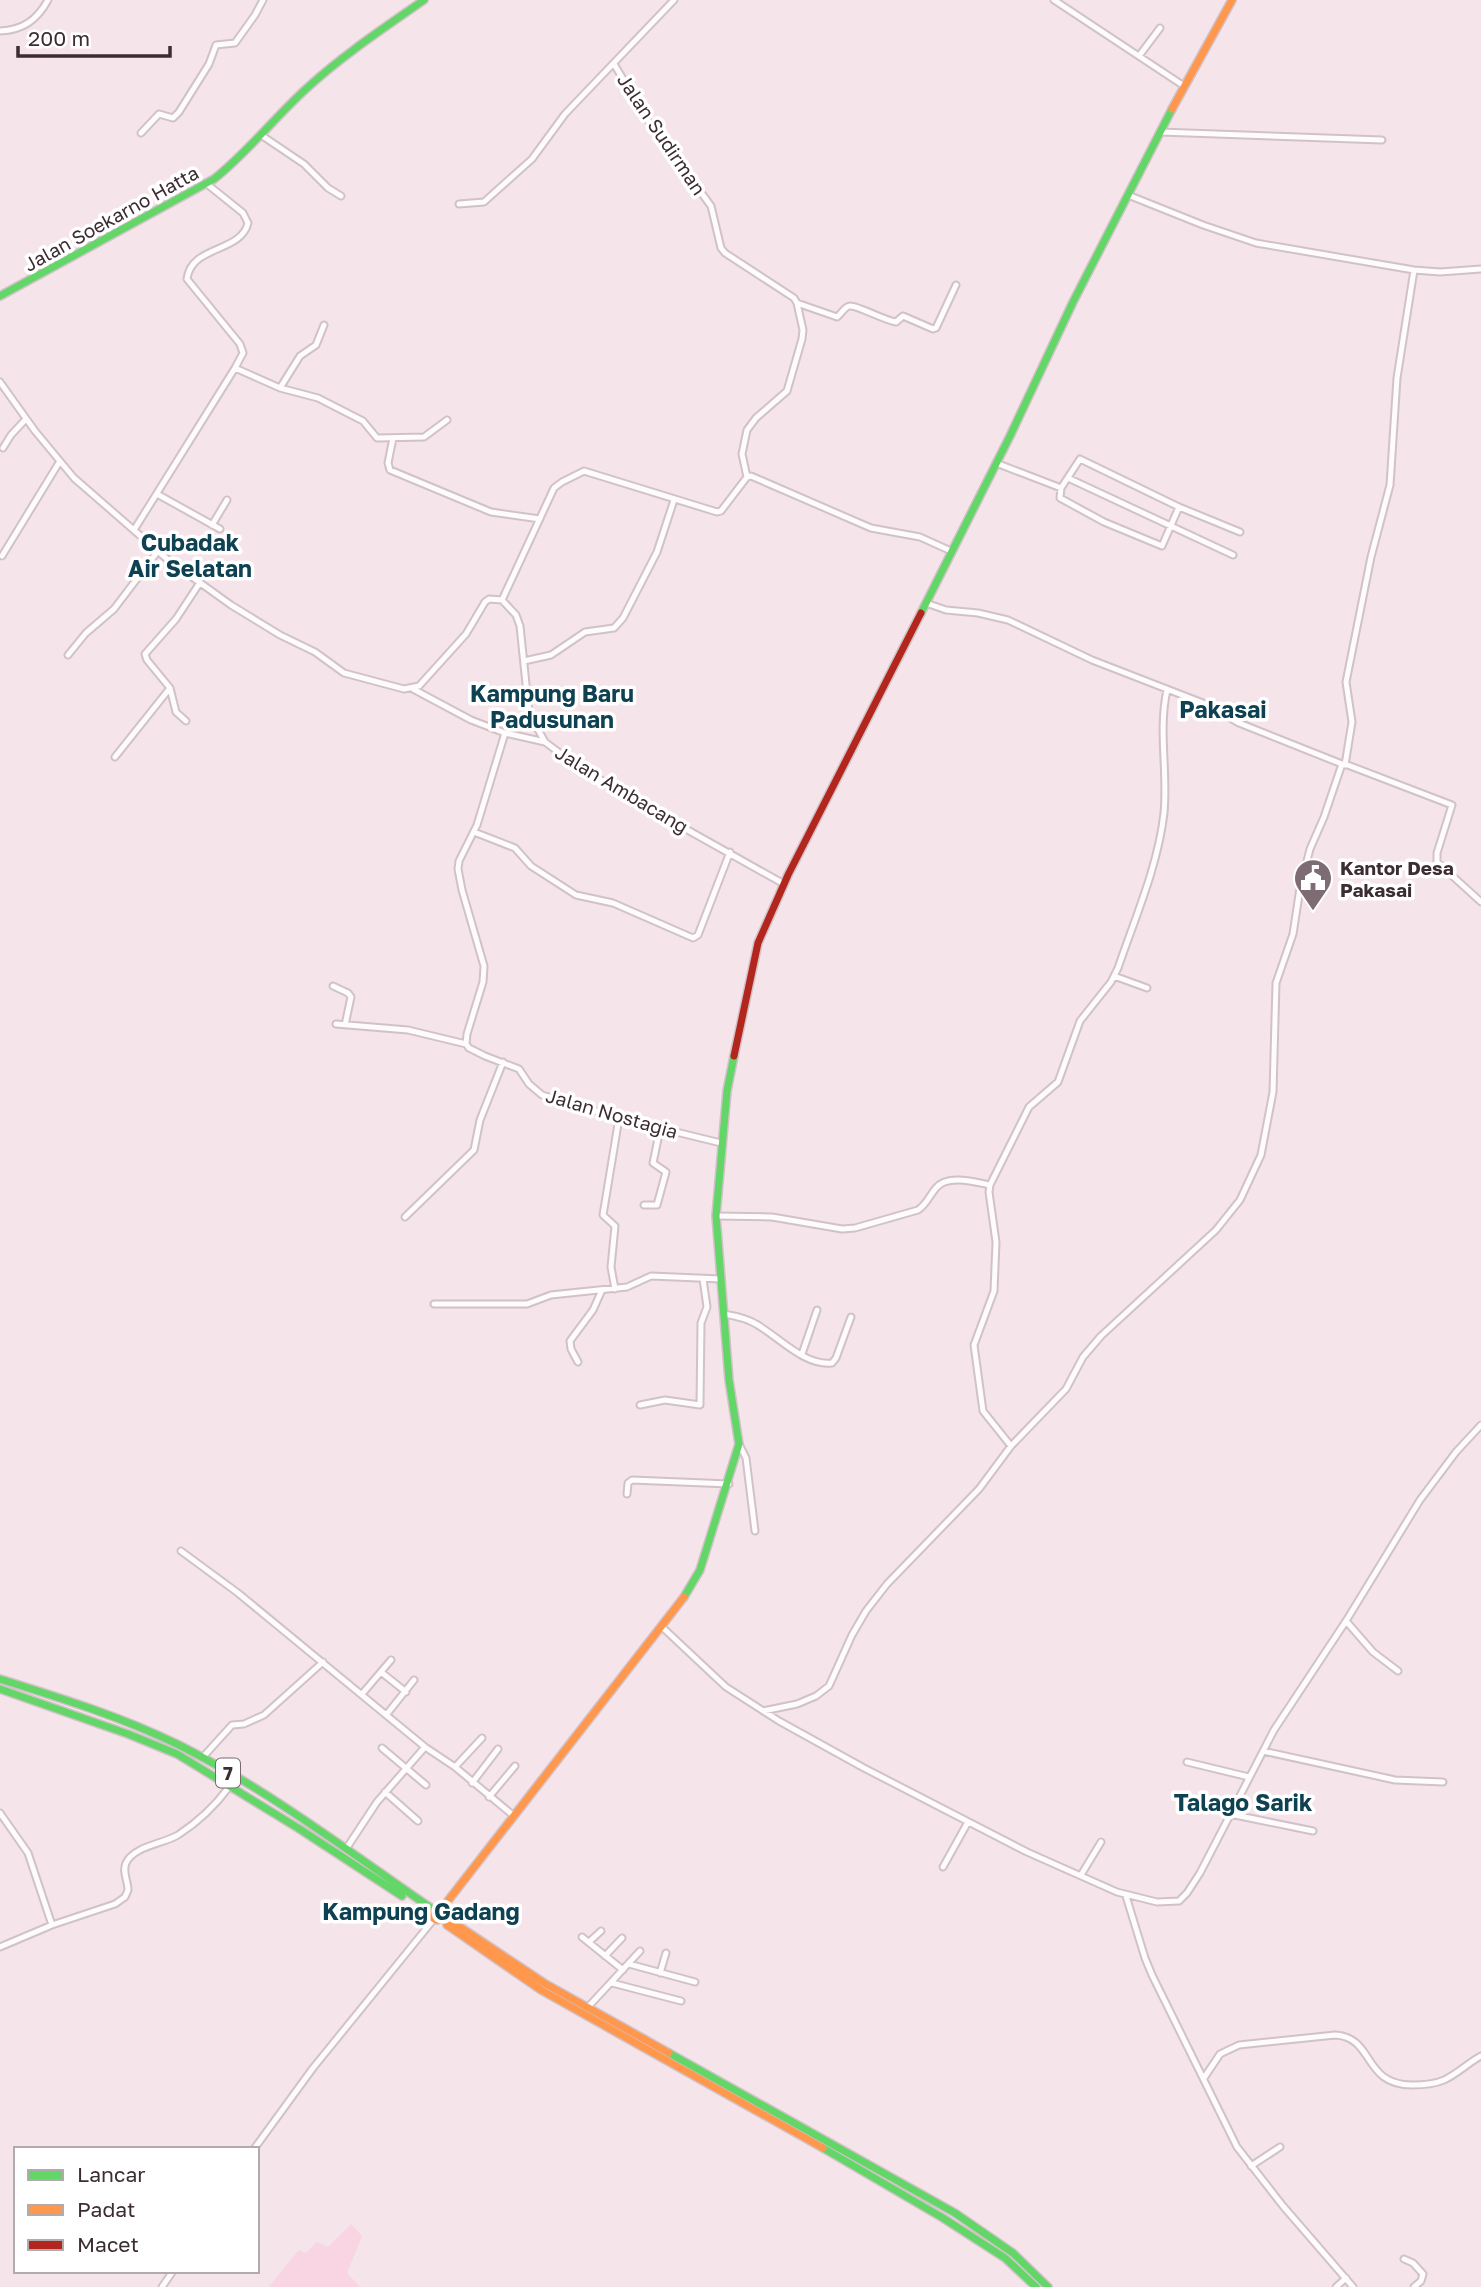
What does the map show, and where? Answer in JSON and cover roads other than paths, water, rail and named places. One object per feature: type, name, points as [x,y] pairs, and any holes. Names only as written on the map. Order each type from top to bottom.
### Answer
[{"type":"main road","name":"Jalan Soekarno Hatta","points":[[0,296],[207,184],[227,170],[286,107],[324,72],[424,0]]},
{"type":"main road","points":[[1035,2287],[995,2251],[876,2178],[567,1999],[521,1978],[437,1915],[692,1586],[700,1570],[729,1484],[739,1444],[729,1380],[716,1216],[729,1074],[758,943],[784,884],[996,463],[1073,302],[1184,86],[1232,0]]},
{"type":"main road","name":"7","points":[[0,1679],[132,1724],[202,1758],[272,1800],[437,1915]]},
{"type":"main road","name":"7","points":[[0,1689],[152,1743],[196,1765],[437,1915]]},
{"type":"main road","points":[[30,1699],[34,1690]]},
{"type":"main road","points":[[567,1999],[589,2006],[987,2234],[1013,2253],[1048,2287]]},
{"type":"main road","points":[[788,2129],[792,2120]]},
{"type":"street","points":[[0,31],[24,27],[37,16],[48,0]]},
{"type":"street","points":[[141,133],[159,114],[173,118],[179,112],[209,64],[216,45],[235,43],[256,15],[262,0]]},
{"type":"street","points":[[459,204],[484,202],[532,159],[565,114],[674,0]]},
{"type":"street","points":[[1054,0],[1184,86]]},
{"type":"street","points":[[1139,56],[1160,28]]},
{"type":"street","name":"Jalan Sudirman","points":[[614,64],[647,119],[710,206],[721,248],[794,298],[797,303],[837,317],[846,307],[853,306],[883,319],[896,321],[903,316],[933,329],[940,322],[956,285]]},
{"type":"street","points":[[1160,132],[1382,140]]},
{"type":"street","points":[[261,135],[304,164],[328,188],[341,196]]},
{"type":"street","points":[[134,530],[236,369],[243,353],[243,347],[190,284],[187,275],[206,253],[237,240],[244,234],[248,223],[243,213],[207,184]]},
{"type":"street","points":[[1128,195],[1256,243],[1414,271],[1440,272],[1481,268]]},
{"type":"street","points":[[763,1711],[797,1704],[816,1696],[829,1686],[852,1635],[875,1599],[979,1489],[1011,1446],[1066,1389],[1083,1357],[1101,1336],[1216,1230],[1240,1200],[1261,1154],[1273,1092],[1276,983],[1293,934],[1300,888],[1310,849],[1343,764],[1352,722],[1346,681],[1371,557],[1390,485],[1397,378],[1414,271]]},
{"type":"street","points":[[413,689],[424,682],[466,634],[485,602],[489,599],[502,600],[558,485],[584,471],[709,511],[721,511],[747,477],[743,454],[747,430],[785,393],[803,334],[797,303]]},
{"type":"street","points":[[280,388],[302,353],[316,345],[324,325]]},
{"type":"street","points":[[236,369],[280,388],[318,398],[360,420],[377,438],[424,437],[447,420]]},
{"type":"street","points":[[0,382],[26,419],[91,495],[199,584],[280,635],[315,652],[344,673],[413,689],[471,720],[505,733],[545,742]]},
{"type":"street","points":[[3,448],[26,419]]},
{"type":"street","points":[[393,438],[388,463],[390,470],[491,512],[540,519]]},
{"type":"street","points":[[1179,507],[1162,546],[1104,522],[1060,498],[1061,488],[1080,459],[1179,507],[1240,532]]},
{"type":"street","points":[[2,556],[60,461]]},
{"type":"street","points":[[996,463],[1061,488]]},
{"type":"street","points":[[747,477],[751,476],[870,528],[920,537],[951,551]]},
{"type":"street","points":[[1068,478],[1233,555]]},
{"type":"street","points":[[157,494],[220,528]]},
{"type":"street","points":[[212,525],[227,500]]},
{"type":"street","points":[[524,661],[551,656],[585,632],[614,628],[657,552],[674,500]]},
{"type":"street","points":[[68,655],[86,633],[114,609],[158,551]]},
{"type":"street","points":[[186,720],[176,712],[170,688],[145,654],[176,619],[199,584]]},
{"type":"street","name":"Jalan Ambacang","points":[[502,600],[518,620],[529,713],[545,742],[558,753],[636,801],[784,884]]},
{"type":"street","points":[[926,603],[946,610],[978,613],[1008,620],[1092,660],[1214,707],[1239,723],[1452,805],[1437,853],[1437,862],[1481,902]]},
{"type":"street","points":[[115,757],[170,688]]},
{"type":"street","points":[[1011,1446],[983,1411],[974,1345],[994,1290],[996,1242],[990,1207],[990,1185],[1029,1107],[1058,1082],[1080,1021],[1114,976],[1156,856],[1161,832],[1165,788],[1163,708],[1167,690]]},
{"type":"street","points":[[466,1044],[484,976],[483,956],[462,890],[459,861],[474,832],[505,733]]},
{"type":"street","points":[[474,832],[515,849],[531,866],[576,895],[613,903],[690,937],[698,934],[730,852]]},
{"type":"street","points":[[1114,976],[1147,988]]},
{"type":"street","points":[[333,986],[348,993],[351,998],[345,1025]]},
{"type":"street","name":"Jalan Nostagia","points":[[336,1024],[408,1030],[466,1044],[485,1056],[519,1069],[529,1084],[542,1095],[660,1129],[721,1143]]},
{"type":"street","points":[[405,1217],[474,1150],[480,1120],[503,1062]]},
{"type":"street","points":[[615,1289],[611,1266],[615,1226],[603,1215],[619,1118]]},
{"type":"street","points":[[644,1205],[657,1205],[666,1172],[653,1163],[660,1129]]},
{"type":"street","points":[[716,1216],[761,1216],[842,1229],[855,1228],[918,1210],[944,1182],[961,1180],[990,1185]]},
{"type":"street","points":[[434,1304],[527,1304],[551,1295],[627,1287],[651,1276],[721,1279]]},
{"type":"street","points":[[640,1405],[665,1400],[700,1405],[701,1323],[706,1310],[703,1279]]},
{"type":"street","points":[[578,1362],[570,1349],[570,1341],[593,1310],[602,1290]]},
{"type":"street","points":[[802,1354],[817,1310]]},
{"type":"street","points":[[724,1314],[755,1323],[802,1354],[821,1363],[832,1363],[851,1317]]},
{"type":"street","points":[[661,1626],[716,1679],[763,1711],[864,1768],[1051,1864],[1126,1896],[1157,1902],[1175,1902],[1182,1899],[1200,1873],[1263,1751],[1420,1500],[1456,1452],[1481,1425]]},
{"type":"street","points":[[739,1444],[747,1458],[755,1531]]},
{"type":"street","points":[[627,1494],[628,1483],[632,1480],[729,1484]]},
{"type":"street","points":[[181,1552],[238,1593],[425,1747],[455,1767],[514,1816]]},
{"type":"street","points":[[1346,1620],[1373,1652],[1398,1671]]},
{"type":"street","points":[[362,1694],[391,1660]]},
{"type":"street","points":[[196,1765],[232,1725],[244,1724],[264,1715],[323,1662]]},
{"type":"street","points":[[381,1672],[406,1692]]},
{"type":"street","points":[[387,1714],[414,1681]]},
{"type":"street","points":[[455,1767],[482,1738]]},
{"type":"street","points":[[346,1850],[385,1792],[425,1747]]},
{"type":"street","points":[[382,1748],[426,1785]]},
{"type":"street","points":[[472,1783],[498,1749]]},
{"type":"street","points":[[1263,1751],[1395,1780],[1443,1782]]},
{"type":"street","points":[[1187,1762],[1249,1777]]},
{"type":"street","points":[[489,1797],[515,1766]]},
{"type":"street","points":[[0,1947],[52,1925],[107,1908],[123,1899],[128,1890],[124,1868],[129,1859],[181,1832],[206,1814],[229,1786]]},
{"type":"street","points":[[385,1792],[418,1821]]},
{"type":"street","points":[[0,1813],[27,1853],[52,1925]]},
{"type":"street","points":[[1230,1814],[1313,1830]]},
{"type":"street","points":[[943,1867],[968,1822]]},
{"type":"street","points":[[1081,1875],[1101,1842]]},
{"type":"street","points":[[1126,1896],[1145,1958],[1226,2126],[1251,2166],[1353,2287]]},
{"type":"street","points":[[255,2147],[307,2076],[437,1915]]},
{"type":"street","points":[[589,1942],[601,1931]]},
{"type":"street","points":[[582,1937],[624,1970]]},
{"type":"street","points":[[606,1955],[622,1938]]},
{"type":"street","points":[[589,2006],[640,1951]]},
{"type":"street","points":[[660,1973],[666,1953]]},
{"type":"street","points":[[629,1964],[695,1982]]},
{"type":"street","points":[[612,1983],[681,2001]]},
{"type":"street","points":[[1204,2078],[1220,2054],[1239,2045],[1322,2036],[1346,2035],[1354,2039],[1382,2077],[1401,2085],[1444,2080],[1481,2056]]},
{"type":"street","points":[[1251,2166],[1280,2147]]},
{"type":"street","points":[[1404,2259],[1413,2263],[1423,2274],[1421,2281],[1414,2287]]},
{"type":"street","points":[[1336,2287],[1346,2278]]},
{"type":"place","name":"Kantor Desa Pakasai","points":[[1313,912]]},
{"type":"district","name":"Cubadak Air Selatan","points":[[190,555]]},
{"type":"district","name":"Kampung Baru Padusunan","points":[[552,706]]},
{"type":"district","name":"Pakasai","points":[[1223,709]]},
{"type":"district","name":"Talago Sarik","points":[[1243,1802]]},
{"type":"district","name":"Kampung Gadang","points":[[421,1911]]}]
